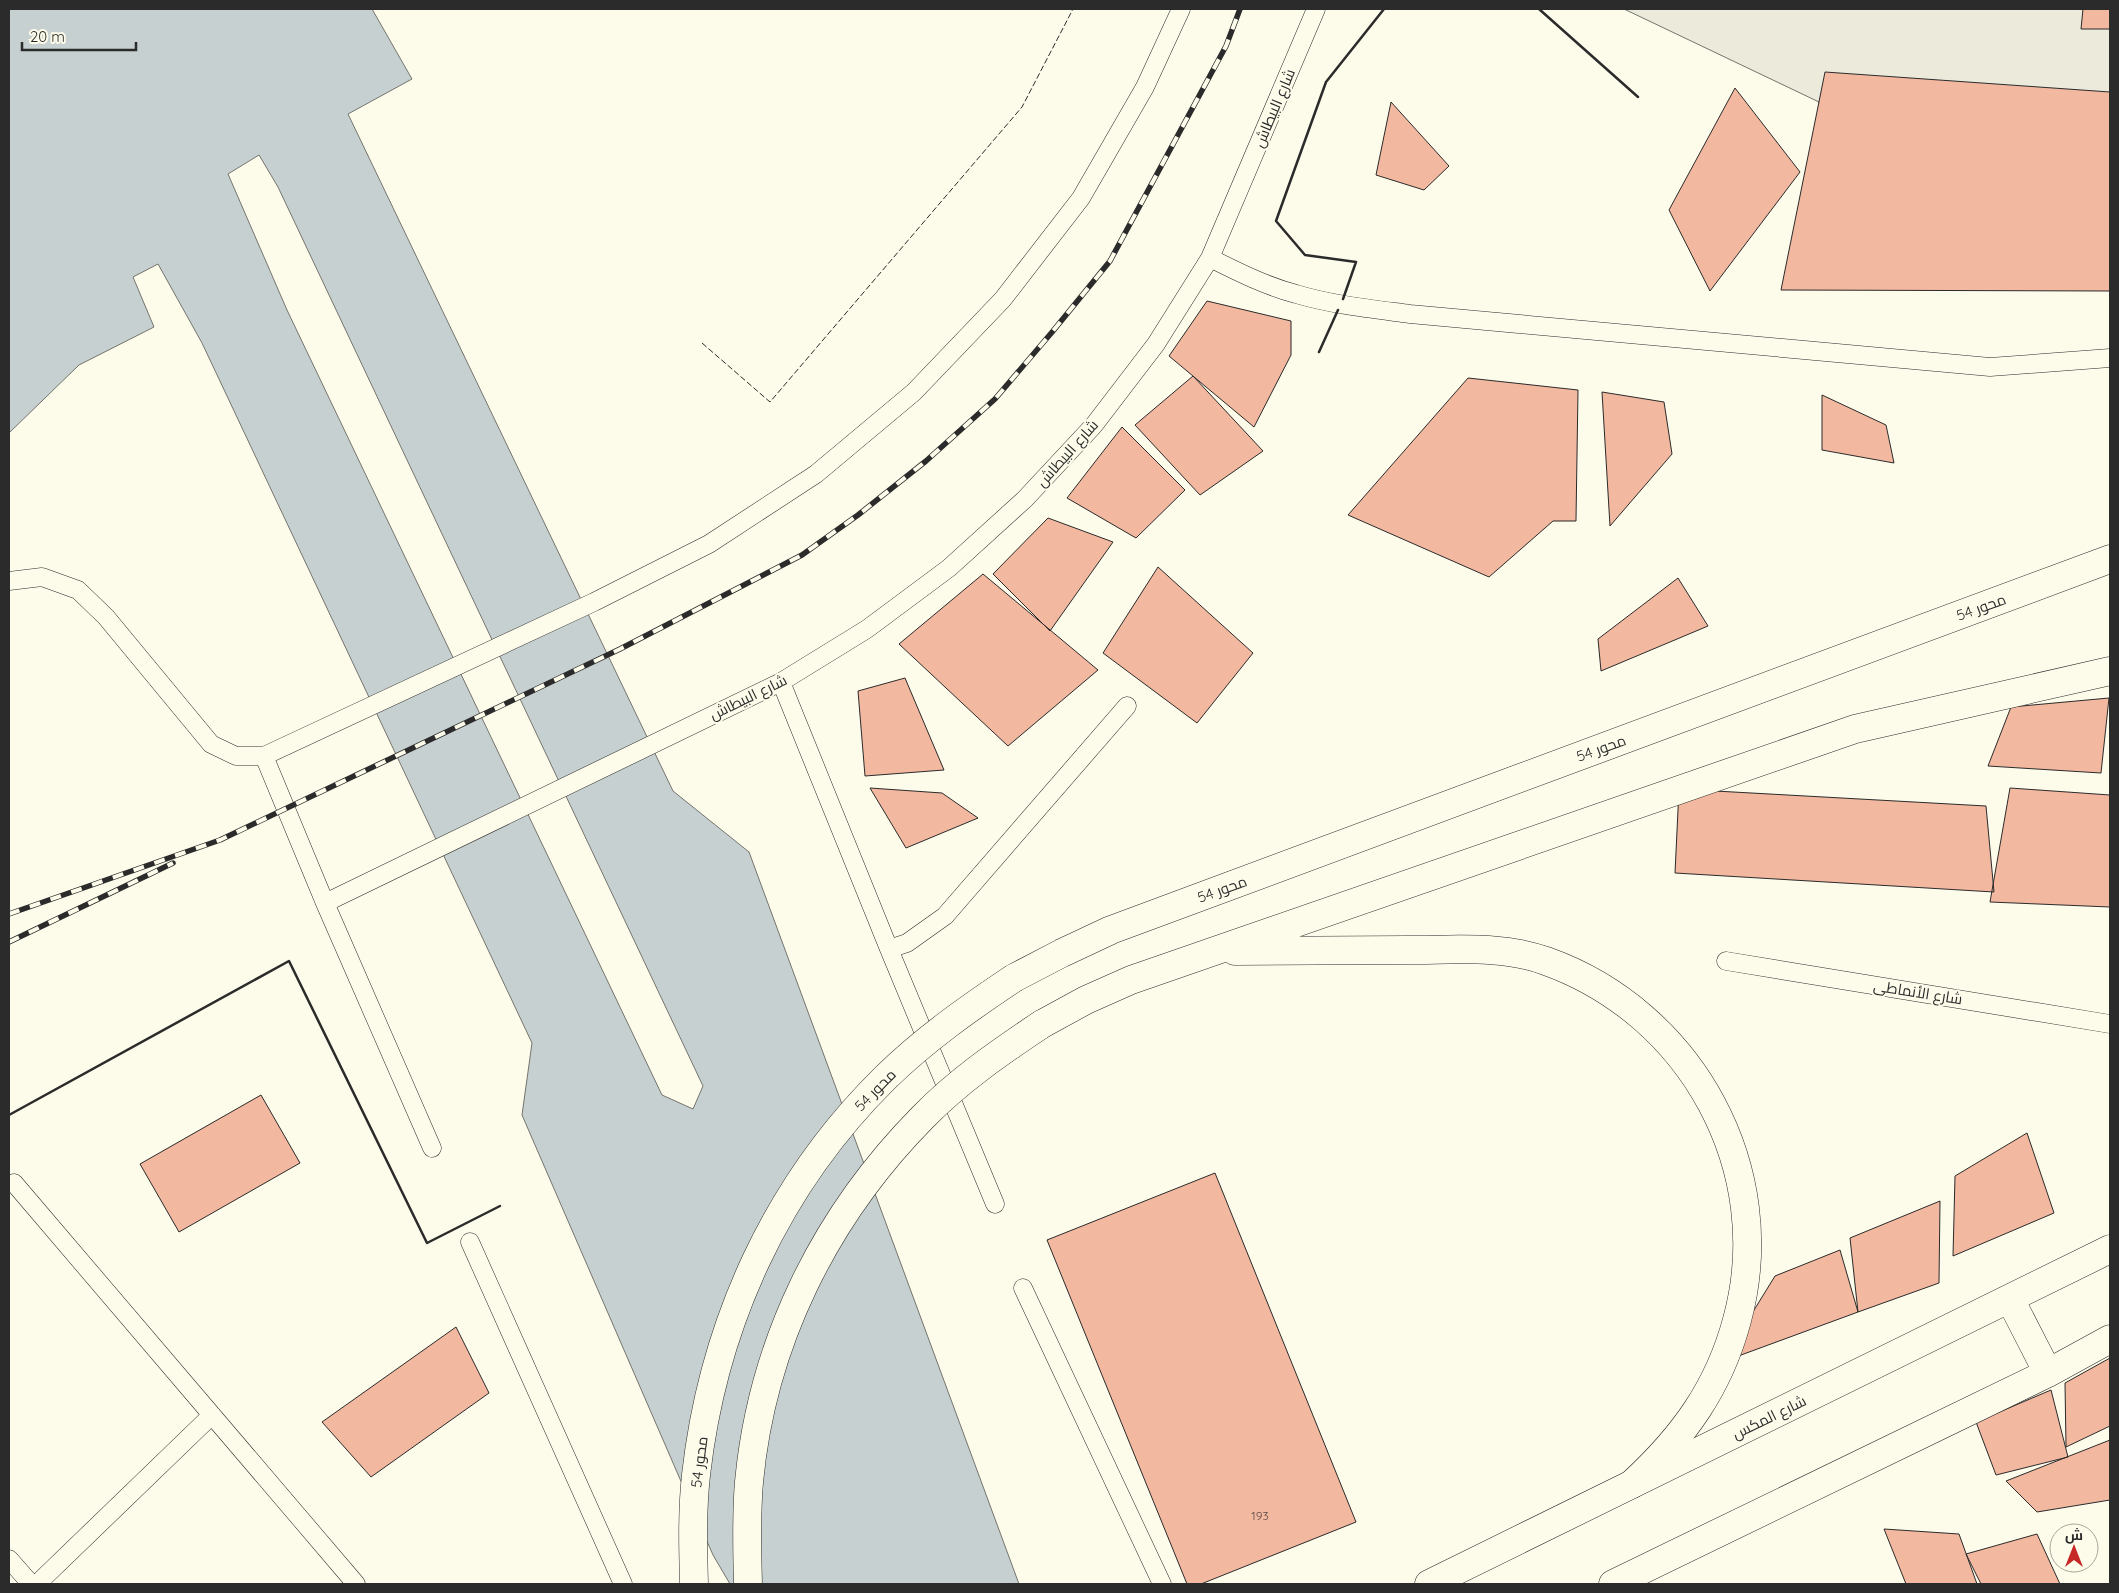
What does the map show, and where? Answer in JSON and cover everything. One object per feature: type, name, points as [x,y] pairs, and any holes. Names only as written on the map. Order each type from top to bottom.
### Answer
[{"type":"main road","name":"محور 54","points":[[694,1584],[695,1486],[704,1418],[717,1360],[736,1304],[760,1250],[789,1197],[818,1155],[851,1115],[886,1078],[926,1041],[969,1008],[1014,978],[1111,930],[2110,559]]},
{"type":"main road","points":[[748,1584],[749,1482],[757,1428],[769,1374],[786,1323],[809,1273],[834,1226],[862,1187],[904,1136],[961,1083],[1000,1052],[1042,1024],[1086,1000],[1131,980],[1855,729],[2110,671]]},
{"type":"main road","points":[[1211,951],[1502,950],[1546,961],[1595,983],[1625,1002],[1639,1014],[1659,1032],[1689,1065],[1713,1103],[1731,1144],[1742,1187],[1748,1232],[1746,1276],[1738,1320],[1706,1397],[1685,1429],[1660,1458],[1632,1484]]},
{"type":"main road","name":"شارع المكس","points":[[1429,1584],[2110,1249]]},
{"type":"main road","points":[[2010,1299],[2048,1372]]},
{"type":"main road","points":[[1613,1584],[2110,1340]]},
{"type":"lane","points":[[9,580],[42,577],[78,590],[106,617],[211,744],[236,756],[264,756],[594,602],[709,544],[816,474],[914,392],[1003,299],[1081,198],[1145,87],[1180,9]]},
{"type":"lane","name":"شارع البيطاش","points":[[325,903],[781,682],[868,629],[949,568],[1024,500],[1094,425],[1156,344],[1210,258],[1316,9]]},
{"type":"lane","points":[[1210,258],[1252,278],[1295,294],[1340,305],[1410,314],[1990,367],[2110,358]]},
{"type":"lane","points":[[781,682],[888,949],[995,1204]]},
{"type":"lane","points":[[888,949],[907,943],[945,916],[1127,706]]},
{"type":"lane","points":[[264,756],[325,903],[432,1148]]},
{"type":"lane","name":"شارع الأنماطى","points":[[1726,961],[2110,1024]]},
{"type":"lane","points":[[14,1183],[356,1584]]},
{"type":"lane","points":[[470,1242],[623,1584]]},
{"type":"lane","points":[[1024,1288],[1162,1584]]},
{"type":"lane","points":[[37,1584],[212,1415]]},
{"type":"lane","points":[[9,1558],[31,1584]]},
{"type":"shaded area","points":[[9,9],[372,9],[412,79],[348,114],[673,791],[749,852],[1019,1584],[730,1584],[713,1555],[522,1115],[532,1043],[202,343],[158,264],[133,277],[154,327],[79,365],[9,433]],"holes":[[[259,155],[278,187],[703,1086],[693,1109],[662,1095],[287,310],[228,174]]]},
{"type":"shaded area","points":[[1624,9],[2110,9],[2110,287],[1798,285],[1819,102]]},
{"type":"building","points":[[2083,9],[2110,9],[2110,29],[2081,29]]},
{"type":"building","points":[[1825,72],[2110,92],[2110,291],[1781,290]]},
{"type":"building","points":[[1735,88],[1800,172],[1710,291],[1669,210]]},
{"type":"building","points":[[1391,102],[1449,166],[1424,190],[1376,175]]},
{"type":"building","points":[[1207,301],[1291,321],[1291,355],[1254,427],[1169,356]]},
{"type":"building","points":[[1193,376],[1263,451],[1200,495],[1135,425]]},
{"type":"building","points":[[1468,378],[1578,390],[1576,521],[1553,521],[1489,577],[1348,515]]},
{"type":"building","points":[[1602,392],[1664,402],[1672,454],[1610,526]]},
{"type":"building","points":[[1822,395],[1886,425],[1894,463],[1822,450]]},
{"type":"building","points":[[1122,427],[1185,490],[1136,538],[1067,498]]},
{"type":"building","points":[[1048,518],[1113,542],[1050,631],[993,574]]},
{"type":"building","points":[[1158,567],[1253,653],[1197,723],[1103,653]]},
{"type":"building","points":[[983,574],[1098,670],[1008,746],[899,644]]},
{"type":"building","points":[[1678,578],[1708,626],[1601,671],[1598,639]]},
{"type":"building","points":[[905,678],[944,770],[865,776],[858,691]]},
{"type":"building","points":[[2109,698],[2101,773],[1988,766],[2011,707]]},
{"type":"building","points":[[870,788],[942,793],[978,818],[906,848]]},
{"type":"building","points":[[2010,788],[2110,795],[2110,907],[1990,902]]},
{"type":"building","points":[[1679,789],[1986,806],[1994,892],[1675,873]]},
{"type":"building","points":[[261,1095],[300,1163],[179,1232],[140,1164]]},
{"type":"building","points":[[2027,1133],[2054,1213],[1953,1256],[1955,1176]]},
{"type":"building","points":[[1215,1173],[1356,1522],[1201,1584],[1187,1584],[1047,1240]]},
{"type":"building","points":[[1940,1201],[1939,1283],[1858,1312],[1850,1238]]},
{"type":"building","points":[[1840,1250],[1858,1312],[1722,1362],[1775,1276]]},
{"type":"building","points":[[456,1327],[489,1393],[371,1477],[322,1422]]},
{"type":"building","points":[[2110,1358],[2110,1426],[2066,1447],[2065,1383]]},
{"type":"building","points":[[2051,1390],[2068,1457],[1996,1475],[1976,1422]]},
{"type":"building","points":[[2110,1440],[2110,1500],[2037,1512],[2006,1481]]},
{"type":"building","points":[[1884,1529],[1959,1534],[1977,1584],[1906,1584]]},
{"type":"building","points":[[2037,1534],[2049,1560],[2049,1573],[2055,1573],[2060,1584],[1981,1584],[1966,1554]]},
{"type":"railway","points":[[9,914],[220,840],[620,649],[802,555],[858,515],[926,461],[995,399],[1110,261],[1226,46],[1240,9]]},
{"type":"railway","points":[[9,942],[173,863]]},
{"type":"fence","points":[[702,343],[770,402],[1022,107],[1073,9]]},
{"type":"wall","points":[[1343,299],[1356,262],[1305,255],[1276,221],[1326,82],[1384,9]]},
{"type":"wall","points":[[1539,9],[1638,97]]},
{"type":"wall","points":[[1319,352],[1338,310]]},
{"type":"wall","points":[[9,1115],[289,961],[427,1243],[500,1206]]}]
